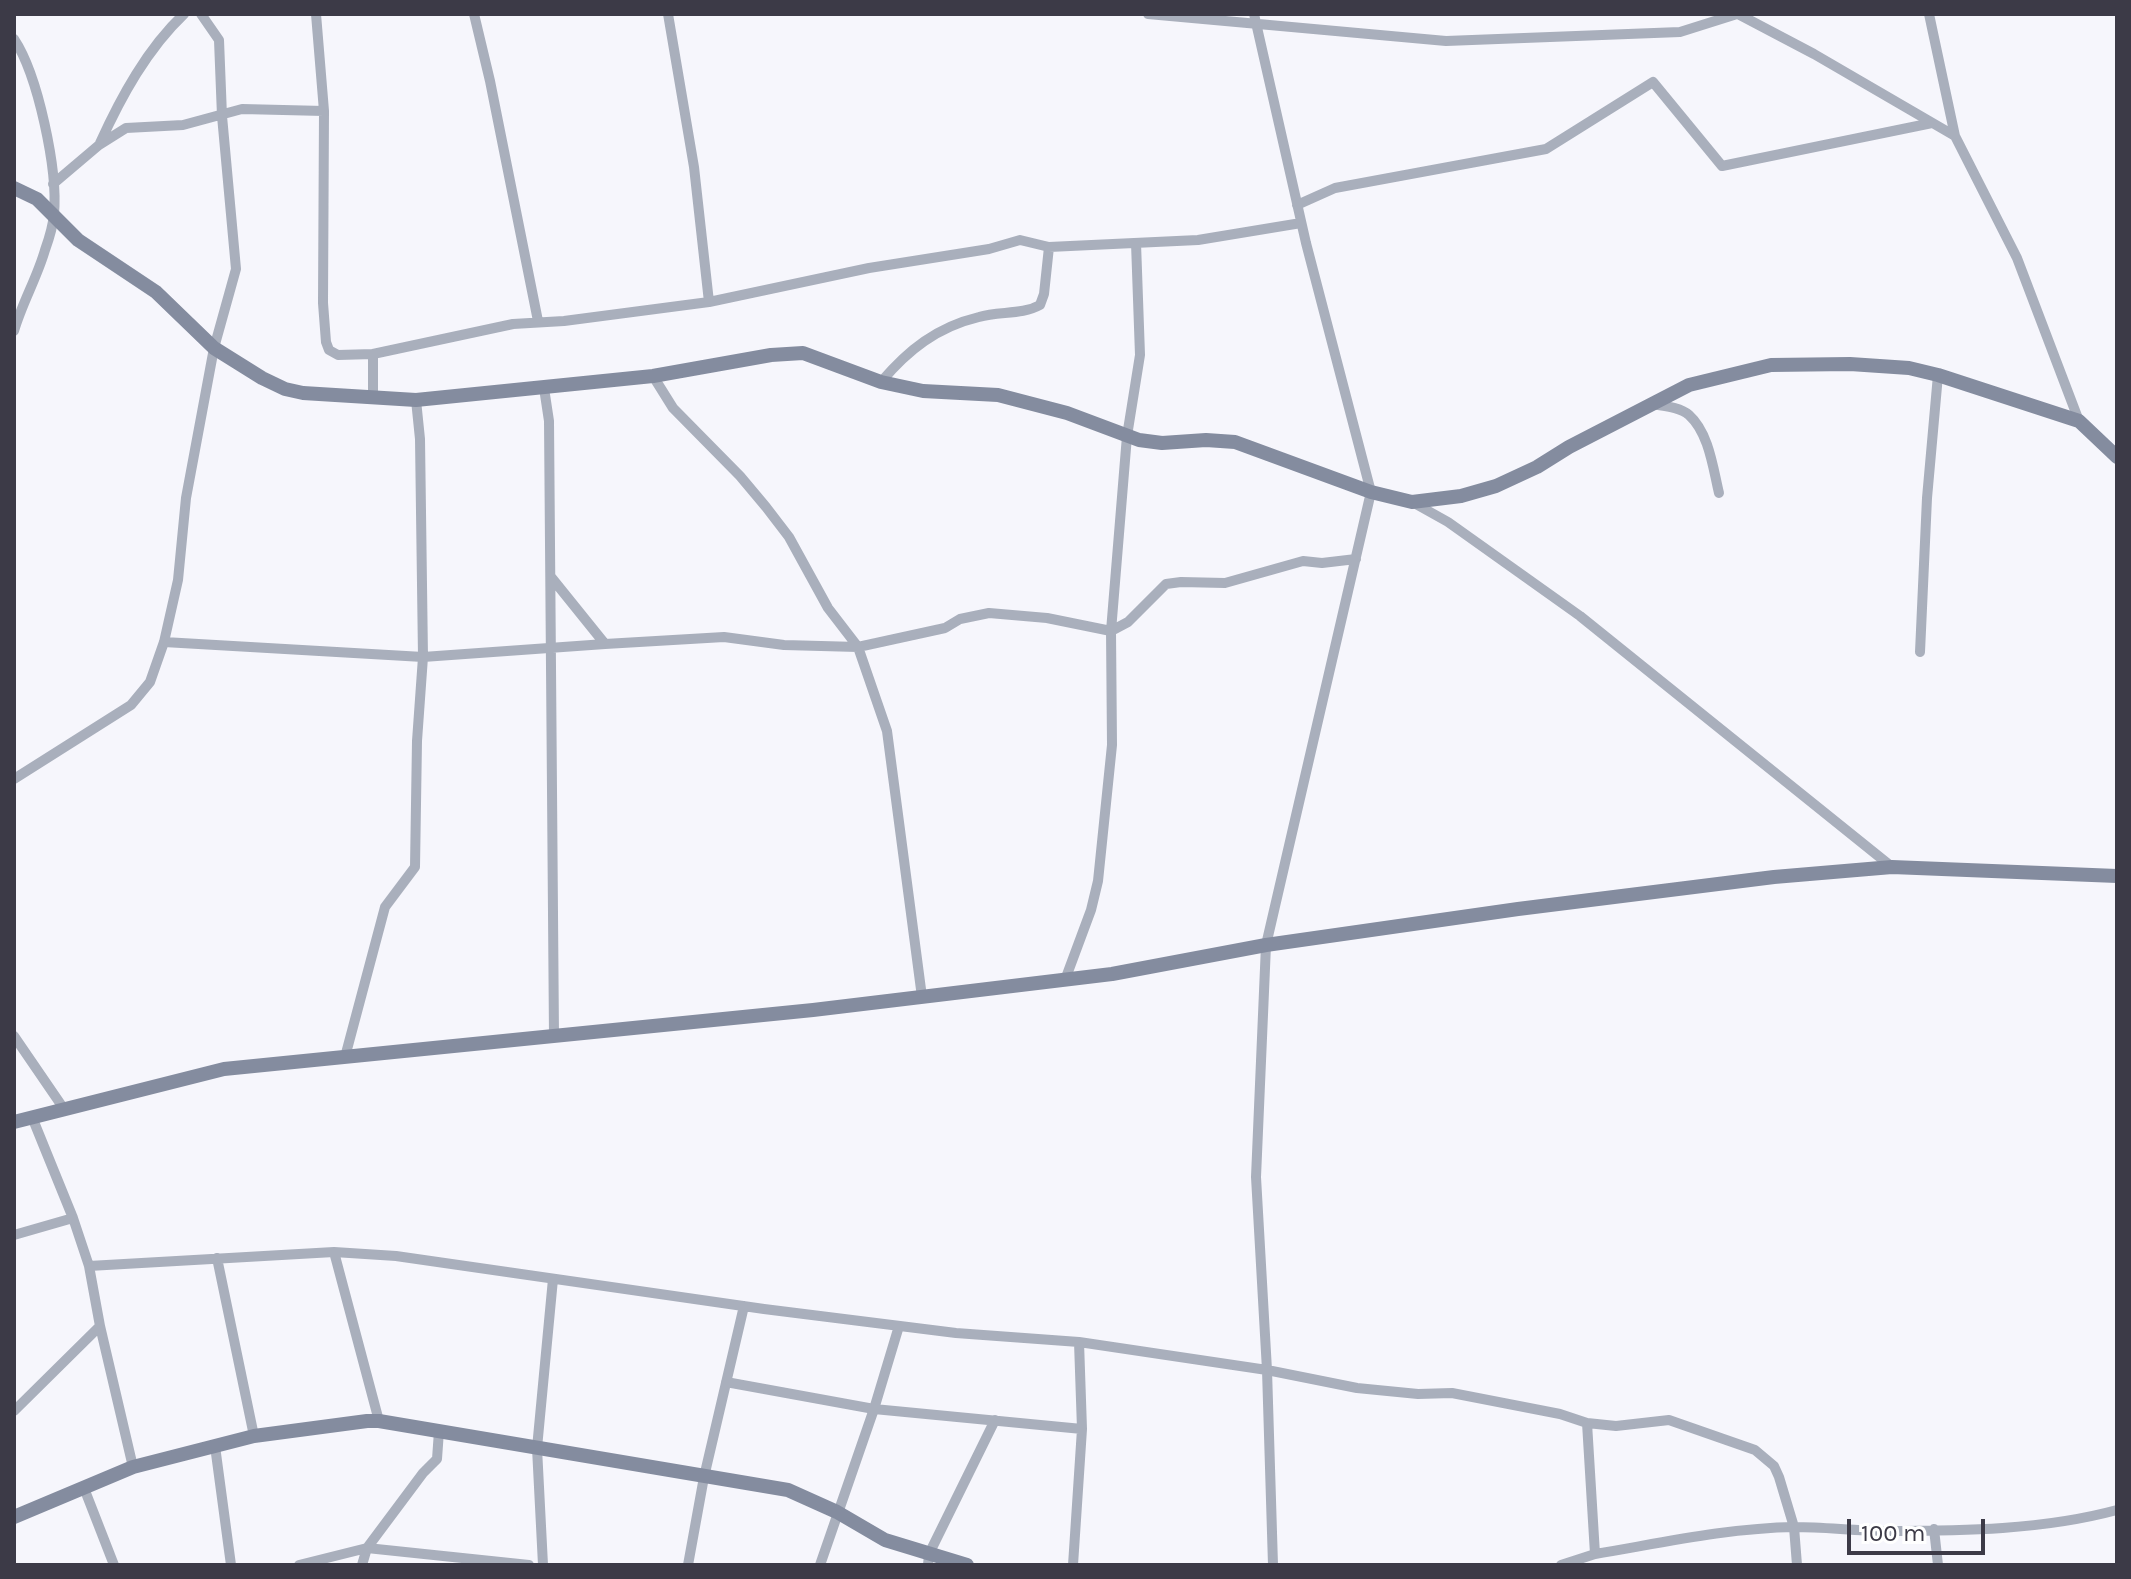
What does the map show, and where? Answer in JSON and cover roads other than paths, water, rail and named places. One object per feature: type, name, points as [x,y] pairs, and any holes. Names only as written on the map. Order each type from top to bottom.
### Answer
[{"type":"street","points":[[99,145],[116,108],[143,65],[184,14]]},
{"type":"street","points":[[14,779],[131,705],[150,682],[164,642],[178,580],[186,498],[214,348],[236,269],[222,116],[219,40],[201,14]]},
{"type":"street","points":[[316,14],[324,111],[323,303],[326,342],[329,350],[338,355],[373,354],[538,321],[564,321],[709,302],[869,268],[989,249],[1020,240],[1049,247],[1198,240],[1301,223]]},
{"type":"street","points":[[474,14],[538,321]]},
{"type":"street","points":[[668,14],[694,167],[709,302]]},
{"type":"street","points":[[1148,14],[1255,18],[1446,41],[1680,32],[1738,14],[1955,136]]},
{"type":"street","points":[[1929,14],[1955,136],[2017,258],[2079,421]]},
{"type":"street","points":[[1255,18],[1301,223],[1371,492],[1266,945],[1256,1177],[1267,1370],[1273,1565]]},
{"type":"street","points":[[14,39],[23,52],[36,89],[53,184],[54,214],[45,251],[14,331]]},
{"type":"street","points":[[1297,205],[1335,188],[1546,149],[1653,82],[1722,166],[1932,123]]},
{"type":"street","points":[[53,184],[99,145],[126,128],[183,125],[242,109],[324,111]]},
{"type":"street","points":[[14,188],[37,199],[78,240],[156,292],[214,348],[285,389],[373,399],[416,400],[653,376],[790,353],[815,357],[881,382],[923,391],[998,395],[1067,413],[1127,436],[1162,443],[1235,442],[1371,492],[1412,502],[1448,522],[1580,616],[1892,867]]},
{"type":"street","points":[[1065,980],[1091,910],[1098,881],[1112,745],[1111,631],[1127,436],[1140,355],[1136,243]]},
{"type":"street","points":[[881,382],[905,354],[925,339],[976,317],[1030,310],[1040,305],[1049,247]]},
{"type":"street","points":[[373,354],[373,399]]},
{"type":"street","points":[[1412,502],[1461,496],[1496,486],[1689,385],[1771,365],[1877,366],[1909,368],[1938,375],[2079,421],[2117,457]]},
{"type":"street","points":[[1920,652],[1927,498],[1938,375]]},
{"type":"street","points":[[653,376],[673,408],[740,476],[774,517],[789,537],[828,608],[858,647],[887,731],[922,997]]},
{"type":"street","points":[[544,388],[549,421],[554,1036]]},
{"type":"street","points":[[345,1057],[385,907],[415,867],[417,741],[423,657],[420,439],[416,400]]},
{"type":"street","points":[[1651,404],[1688,414],[1707,448],[1719,493]]},
{"type":"street","points":[[164,642],[423,657],[724,637],[784,645],[858,647],[945,628],[960,619],[989,613],[1047,618],[1111,631],[1128,622],[1166,584],[1225,583],[1303,561],[1322,563],[1356,559]]},
{"type":"street","points":[[551,577],[605,644]]},
{"type":"street","points":[[14,1122],[224,1069],[1065,980],[1266,945],[1774,877],[1892,867],[2117,876]]},
{"type":"street","points":[[14,1036],[64,1109]]},
{"type":"street","points":[[32,1117],[89,1266],[133,1467]]},
{"type":"street","points":[[14,1235],[73,1218]]},
{"type":"street","points":[[89,1266],[334,1252],[396,1256],[899,1326],[1079,1342],[1267,1370],[1357,1388],[1418,1394],[1452,1393],[1560,1414],[1587,1423],[1616,1426],[1669,1420],[1755,1450],[1774,1466],[1794,1527],[1797,1565]]},
{"type":"street","points":[[334,1252],[379,1421]]},
{"type":"street","points":[[217,1258],[254,1436]]},
{"type":"street","points":[[543,1565],[537,1448],[553,1279]]},
{"type":"street","points":[[688,1565],[704,1477],[744,1306]]},
{"type":"street","points":[[14,1411],[100,1326]]},
{"type":"street","points":[[820,1565],[899,1326]]},
{"type":"street","points":[[1073,1565],[1082,1429],[1079,1342]]},
{"type":"street","points":[[726,1382],[874,1409],[1082,1429]]},
{"type":"street","points":[[928,1559],[995,1420]]},
{"type":"street","points":[[14,1517],[133,1467],[254,1436],[379,1421],[788,1490],[928,1559],[967,1565]]},
{"type":"street","points":[[1587,1423],[1595,1554]]},
{"type":"street","points":[[362,1565],[367,1548],[437,1459],[439,1431]]},
{"type":"street","points":[[215,1446],[231,1565]]},
{"type":"street","points":[[84,1488],[114,1565]]},
{"type":"street","points":[[1561,1565],[1595,1554],[1717,1533],[1794,1527],[1887,1531],[2001,1528],[2074,1521],[2117,1510]]},
{"type":"street","points":[[1934,1529],[1938,1565]]},
{"type":"street","points":[[299,1565],[367,1548],[529,1565]]}]
